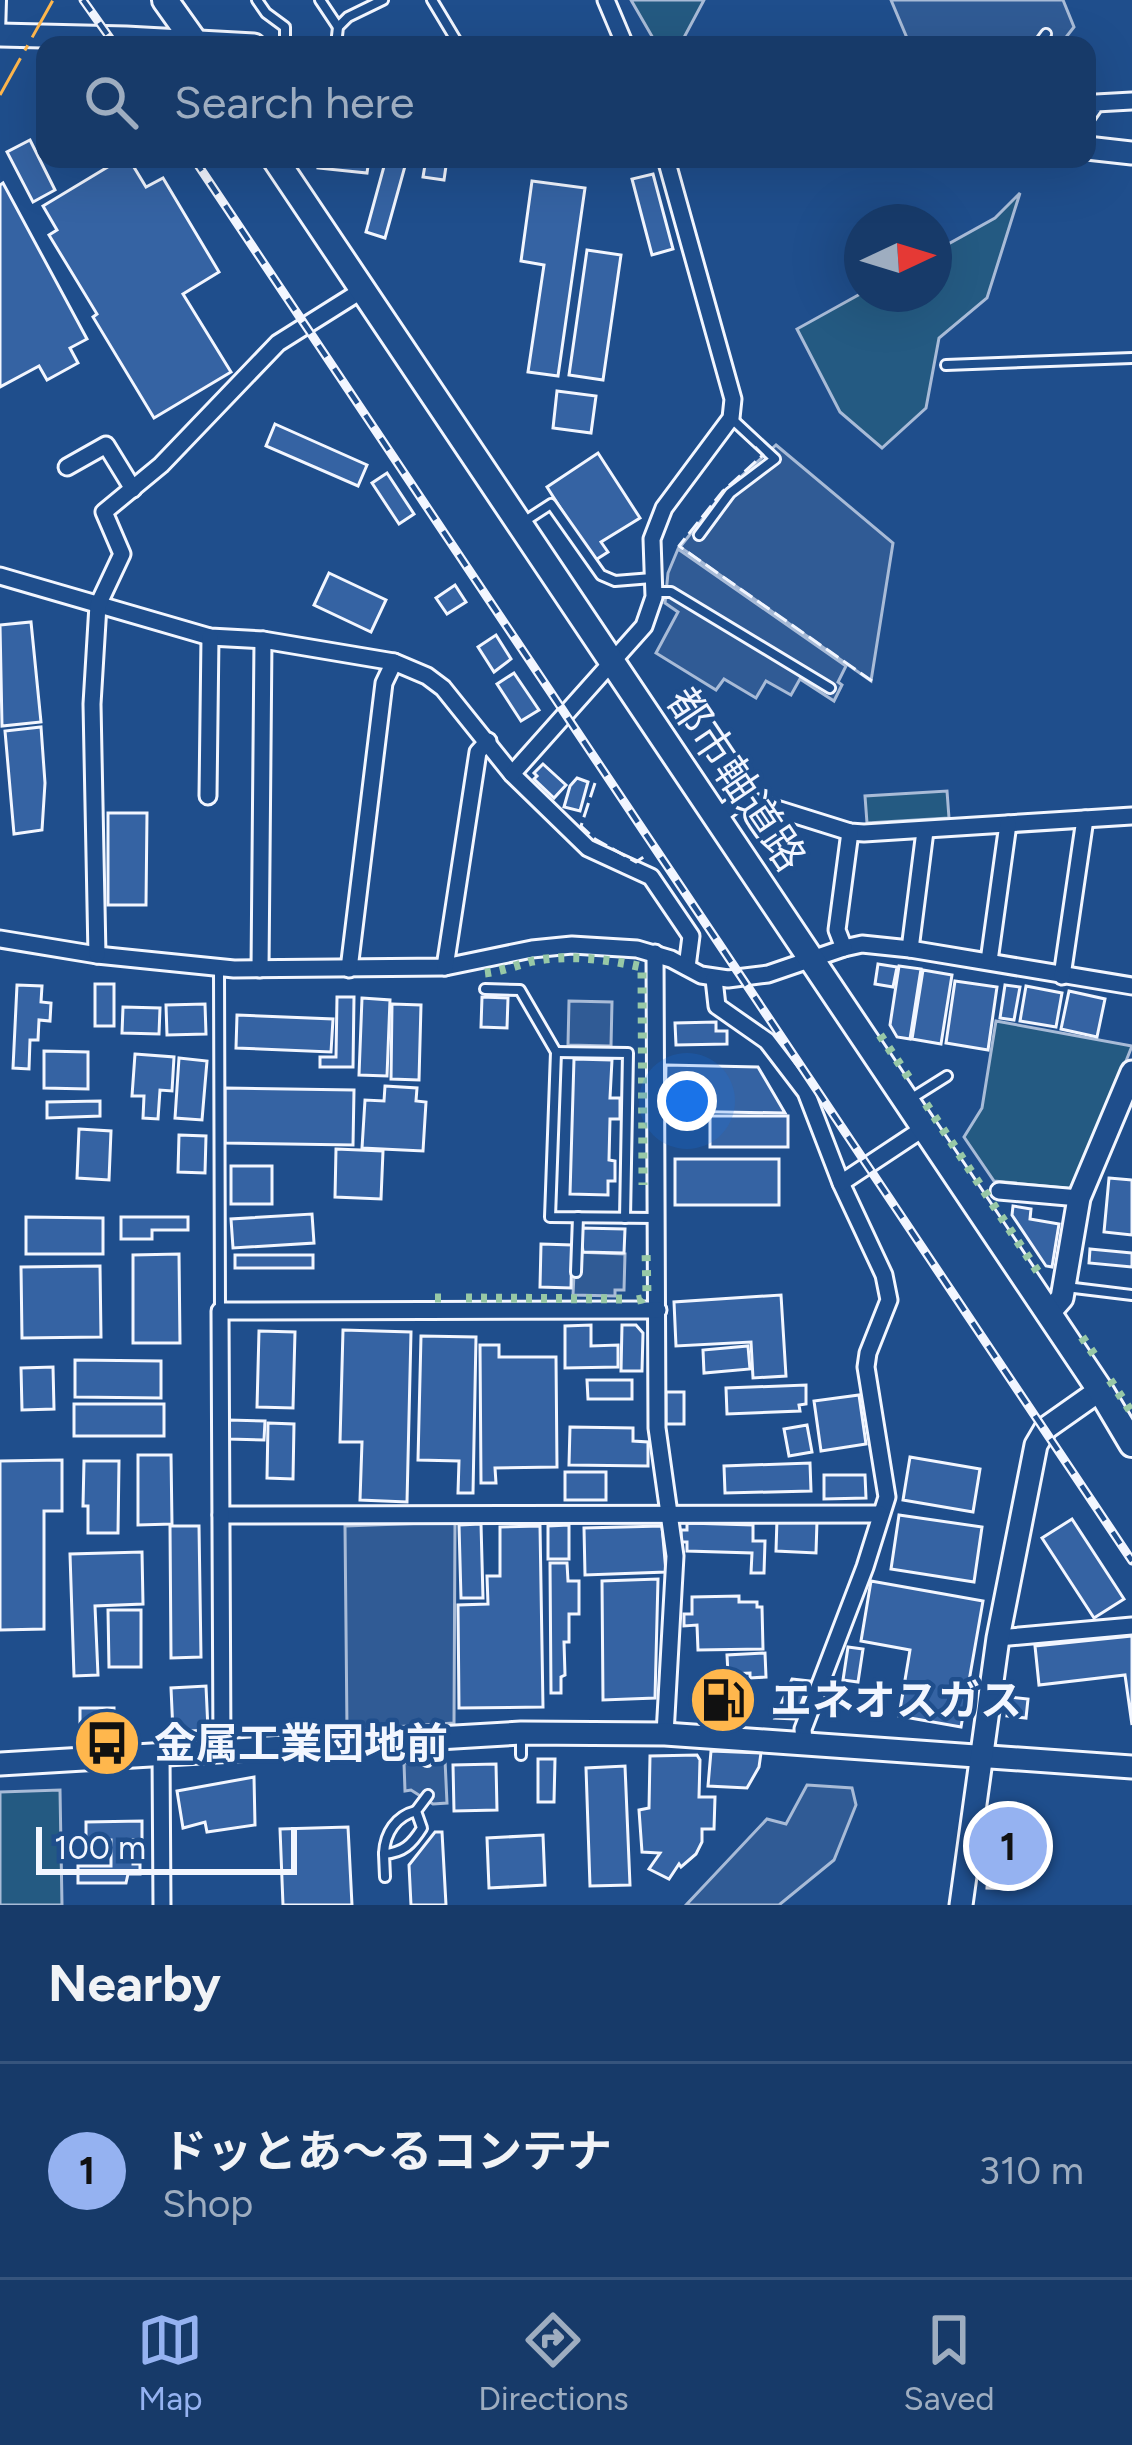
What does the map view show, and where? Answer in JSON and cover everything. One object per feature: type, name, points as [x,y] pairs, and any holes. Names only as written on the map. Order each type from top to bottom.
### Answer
[{"type":"main road","points":[[165,0],[191,36]]},
{"type":"main road","name":"都市軸道路","points":[[281,168],[1132,1444]]},
{"type":"street","points":[[606,0],[621,36]]},
{"type":"street","points":[[0,35],[36,36]]},
{"type":"street","points":[[1096,103],[1132,101]]},
{"type":"street","points":[[1096,149],[1132,153]]},
{"type":"street","points":[[512,774],[644,626],[654,585],[652,538],[664,508],[731,418],[733,399],[669,168]]},
{"type":"street","points":[[97,955],[92,704],[98,605],[122,554],[104,512],[161,465],[278,343],[364,289]]},
{"type":"street","points":[[67,466],[106,445],[133,489]]},
{"type":"street","points":[[0,577],[210,637],[262,640],[394,662],[427,676],[443,688],[512,774],[587,848],[651,878],[692,936],[687,967]]},
{"type":"street","points":[[208,796],[210,637]]},
{"type":"street","points":[[260,969],[262,640]]},
{"type":"street","points":[[349,969],[384,682],[394,662]]},
{"type":"street","points":[[446,967],[478,752],[488,742]]},
{"type":"street","points":[[716,818],[739,801],[850,832],[1132,816]]},
{"type":"street","points":[[1062,976],[1085,819]]},
{"type":"street","points":[[988,961],[1008,824]]},
{"type":"street","points":[[910,949],[925,831]]},
{"type":"street","points":[[844,947],[836,930],[850,832]]},
{"type":"street","points":[[0,939],[97,955],[260,969],[446,967],[572,945],[655,952],[713,979],[768,974],[862,944],[1132,986]]},
{"type":"street","points":[[655,952],[657,1428],[675,1556],[665,1734]]},
{"type":"street","points":[[713,979],[717,1006],[767,1041],[806,1092],[889,1289],[866,1367],[886,1497],[865,1567],[803,1729],[804,1742]]},
{"type":"street","points":[[1048,1314],[1062,1298],[1079,1198],[1132,1072]]},
{"type":"street","points":[[841,1183],[924,1128]]},
{"type":"street","points":[[999,1191],[1079,1198]]},
{"type":"street","points":[[222,1751],[220,1311],[658,1310]]},
{"type":"street","points":[[962,1905],[998,1638],[1036,1445],[1046,1428],[1100,1390]]},
{"type":"street","points":[[221,1515],[880,1514]]},
{"type":"street","points":[[998,1638],[1132,1626]]},
{"type":"street","points":[[0,1764],[222,1751],[427,1750],[665,1734],[1132,1767]]},
{"type":"street","points":[[160,1754],[162,1905]]},
{"type":"lane","points":[[0,35],[1,0]]},
{"type":"lane","points":[[257,0],[266,14],[285,27],[285,36]]},
{"type":"lane","points":[[320,0],[338,27]]},
{"type":"lane","points":[[337,36],[338,27],[348,17],[383,0]]},
{"type":"lane","points":[[432,0],[454,36]]},
{"type":"lane","points":[[946,365],[1132,358]]},
{"type":"lane","points":[[699,536],[730,494],[775,459],[731,418]]},
{"type":"lane","points":[[520,525],[551,504],[601,575],[670,592],[830,688]]},
{"type":"lane","points":[[219,968],[220,1311]]},
{"type":"lane","points":[[485,988],[520,990],[556,1052],[550,1216],[657,1218]]},
{"type":"lane","points":[[556,1052],[589,1048],[628,1053],[625,1217]]},
{"type":"lane","points":[[906,1102],[947,1076]]},
{"type":"lane","points":[[576,1272],[578,1217]]},
{"type":"lane","points":[[1064,1287],[1132,1295]]},
{"type":"lane","points":[[385,1877],[385,1838],[428,1795]]},
{"type":"lane","points":[[384,1854],[406,1848],[416,1837],[422,1828],[416,1811]]},
{"type":"shaded area","points":[[631,0],[704,0],[685,36],[652,36]]},
{"type":"shaded area","points":[[891,0],[1063,0],[1074,27],[1067,36],[906,36]]},
{"type":"shaded area","points":[[1020,193],[987,298],[939,338],[926,408],[882,448],[840,412],[797,329],[844,303],[844,312],[952,312],[952,242],[995,218]]},
{"type":"shaded area","points":[[776,445],[893,543],[871,681],[680,547],[724,492]]},
{"type":"shaded area","points":[[678,549],[846,666],[834,701],[800,679],[791,695],[766,681],[756,698],[724,679],[716,690],[656,653],[678,612],[665,603],[668,573]]},
{"type":"shaded area","points":[[947,791],[949,818],[867,823],[865,796]]},
{"type":"shaded area","points":[[569,1001],[612,1002],[611,1046],[568,1045]]},
{"type":"shaded area","points":[[996,1021],[1132,1046],[1075,1189],[994,1181],[964,1137],[982,1108]]},
{"type":"shaded area","points":[[575,1252],[625,1254],[624,1290],[615,1290],[615,1296],[573,1295]]},
{"type":"shaded area","points":[[455,1522],[454,1723],[347,1730],[345,1526]]},
{"type":"shaded area","points":[[445,1760],[447,1803],[433,1804],[405,1791],[404,1763]]},
{"type":"shaded area","points":[[807,1785],[852,1788],[856,1805],[834,1860],[779,1905],[686,1905],[767,1819],[786,1824]]},
{"type":"shaded area","points":[[60,1790],[62,1905],[0,1905],[0,1792]]},
{"type":"building","points":[[30,140],[36,168],[44,168],[55,190],[33,202],[7,152]]},
{"type":"building","points":[[106,168],[134,168],[146,187],[163,178],[219,272],[183,294],[231,372],[154,418],[49,235],[57,230],[43,206]]},
{"type":"building","points":[[318,168],[368,168],[367,173]]},
{"type":"building","points":[[384,168],[404,168],[385,238],[366,232]]},
{"type":"building","points":[[424,168],[446,168],[444,180],[423,177]]},
{"type":"building","points":[[653,174],[673,249],[652,255],[632,179]]},
{"type":"building","points":[[532,181],[585,188],[558,376],[528,372],[544,265],[521,261]]},
{"type":"building","points":[[3,183],[87,339],[70,348],[78,363],[47,380],[39,366],[0,387],[0,185]]},
{"type":"building","points":[[587,250],[621,255],[603,380],[569,375]]},
{"type":"building","points":[[557,391],[596,396],[591,433],[553,428]]},
{"type":"building","points":[[275,424],[367,465],[358,486],[266,446]]},
{"type":"building","points":[[598,453],[640,518],[601,542],[608,552],[594,561],[547,487]]},
{"type":"building","points":[[387,473],[414,514],[399,524],[372,483]]},
{"type":"building","points":[[329,573],[386,600],[371,632],[314,605]]},
{"type":"building","points":[[455,585],[466,602],[447,614],[436,598]]},
{"type":"building","points":[[31,622],[41,722],[2,726],[0,625]]},
{"type":"building","points":[[496,635],[511,659],[494,672],[478,647]]},
{"type":"building","points":[[514,673],[539,710],[521,721],[497,684]]},
{"type":"building","points":[[41,727],[42,830],[14,834],[5,731]]},
{"type":"building","points":[[543,764],[566,785],[554,798],[534,779]]},
{"type":"building","points":[[577,778],[588,782],[580,811],[564,807]]},
{"type":"building","points":[[108,813],[147,813],[146,905],[108,905]]},
{"type":"building","points":[[878,964],[897,967],[893,987],[875,984]]},
{"type":"building","points":[[899,966],[921,969],[910,1039],[897,1037],[890,1025]]},
{"type":"building","points":[[923,970],[952,975],[941,1044],[912,1039]]},
{"type":"building","points":[[955,981],[997,987],[988,1050],[946,1043]]},
{"type":"building","points":[[95,984],[114,984],[114,1026],[95,1026]]},
{"type":"building","points":[[17,985],[42,986],[41,1002],[51,1003],[50,1021],[39,1020],[38,1040],[30,1040],[29,1069],[13,1068]]},
{"type":"building","points":[[1005,985],[1020,987],[1014,1020],[1000,1018]]},
{"type":"building","points":[[1026,986],[1062,993],[1056,1027],[1020,1021]]},
{"type":"building","points":[[1069,991],[1105,999],[1097,1037],[1061,1029]]},
{"type":"building","points":[[337,997],[354,997],[353,1067],[320,1067],[320,1057],[336,1057]]},
{"type":"building","points":[[482,997],[508,998],[507,1028],[481,1027]]},
{"type":"building","points":[[362,998],[390,1000],[387,1076],[359,1075]]},
{"type":"building","points":[[205,1004],[206,1034],[167,1035],[166,1005]]},
{"type":"building","points":[[392,1004],[421,1005],[419,1080],[391,1079]]},
{"type":"building","points":[[123,1007],[160,1008],[159,1034],[122,1033]]},
{"type":"building","points":[[237,1015],[333,1019],[331,1052],[236,1048]]},
{"type":"building","points":[[716,1022],[716,1031],[727,1031],[727,1044],[676,1045],[675,1023]]},
{"type":"building","points":[[44,1051],[88,1052],[88,1089],[44,1088]]},
{"type":"building","points":[[135,1054],[174,1057],[172,1091],[160,1090],[158,1119],[143,1118],[144,1096],[132,1096]]},
{"type":"building","points":[[179,1058],[207,1061],[202,1120],[175,1118]]},
{"type":"building","points":[[574,1059],[612,1060],[610,1098],[620,1098],[620,1119],[610,1119],[609,1160],[615,1161],[615,1181],[608,1181],[608,1195],[570,1194]]},
{"type":"building","points":[[666,1065],[758,1067],[785,1113],[665,1111]]},
{"type":"building","points":[[385,1086],[417,1088],[416,1101],[426,1102],[423,1151],[362,1148],[365,1100],[384,1101]]},
{"type":"building","points":[[225,1088],[354,1090],[353,1145],[225,1143]]},
{"type":"building","points":[[100,1101],[100,1116],[47,1118],[47,1102]]},
{"type":"building","points":[[710,1116],[788,1116],[788,1147],[710,1147]]},
{"type":"building","points":[[79,1129],[111,1131],[109,1180],[77,1178]]},
{"type":"building","points":[[179,1135],[206,1136],[205,1173],[178,1172]]},
{"type":"building","points":[[336,1149],[383,1151],[381,1199],[335,1197]]},
{"type":"building","points":[[675,1159],[779,1159],[779,1205],[675,1205]]},
{"type":"building","points":[[231,1166],[272,1166],[272,1204],[231,1204]]},
{"type":"building","points":[[1109,1178],[1132,1180],[1132,1235],[1104,1232]]},
{"type":"building","points":[[1013,1206],[1031,1209],[1030,1219],[1059,1224],[1052,1267],[1046,1266],[1012,1215]]},
{"type":"building","points":[[312,1214],[314,1243],[233,1248],[231,1219]]},
{"type":"building","points":[[26,1217],[103,1218],[103,1254],[26,1254]]},
{"type":"building","points":[[121,1217],[188,1217],[188,1230],[152,1230],[152,1239],[121,1239]]},
{"type":"building","points":[[580,1228],[625,1229],[624,1253],[583,1252]]},
{"type":"building","points":[[541,1244],[572,1245],[571,1288],[540,1287]]},
{"type":"building","points":[[1090,1249],[1132,1253],[1132,1267],[1089,1263]]},
{"type":"building","points":[[179,1254],[180,1343],[133,1343],[133,1255]]},
{"type":"building","points":[[235,1255],[313,1255],[313,1268],[235,1268]]},
{"type":"building","points":[[100,1266],[101,1337],[22,1338],[21,1267]]},
{"type":"building","points":[[781,1295],[786,1376],[753,1378],[751,1342],[676,1346],[674,1302]]},
{"type":"building","points":[[591,1325],[591,1346],[618,1345],[618,1367],[565,1368],[565,1326]]},
{"type":"building","points":[[622,1325],[636,1325],[643,1333],[642,1371],[621,1371]]},
{"type":"building","points":[[343,1330],[411,1332],[407,1502],[360,1500],[362,1442],[340,1442]]},
{"type":"building","points":[[259,1331],[295,1332],[293,1408],[257,1407]]},
{"type":"building","points":[[421,1336],[476,1337],[473,1493],[458,1493],[459,1461],[418,1460]]},
{"type":"building","points":[[480,1345],[499,1345],[499,1357],[556,1357],[557,1467],[495,1468],[496,1483],[481,1483]]},
{"type":"building","points":[[748,1346],[750,1369],[704,1373],[703,1350]]},
{"type":"building","points":[[75,1360],[161,1361],[161,1398],[75,1397]]},
{"type":"building","points":[[53,1367],[54,1409],[22,1410],[21,1368]]},
{"type":"building","points":[[587,1380],[632,1380],[632,1399],[588,1399]]},
{"type":"building","points":[[806,1385],[806,1404],[799,1405],[800,1411],[727,1414],[726,1388]]},
{"type":"building","points":[[666,1392],[684,1392],[684,1424],[666,1424]]},
{"type":"building","points":[[859,1395],[866,1444],[821,1451],[814,1401]]},
{"type":"building","points":[[74,1404],[164,1404],[164,1436],[74,1436]]},
{"type":"building","points":[[228,1420],[265,1421],[264,1440],[228,1439]]},
{"type":"building","points":[[268,1423],[294,1424],[293,1479],[267,1478]]},
{"type":"building","points":[[807,1425],[812,1452],[789,1456],[784,1429]]},
{"type":"building","points":[[570,1427],[633,1428],[633,1441],[648,1442],[648,1466],[569,1465]]},
{"type":"building","points":[[138,1455],[171,1455],[172,1524],[138,1525]]},
{"type":"building","points":[[910,1457],[980,1469],[973,1512],[903,1500]]},
{"type":"building","points":[[62,1460],[62,1511],[44,1511],[44,1629],[0,1630],[0,1461]]},
{"type":"building","points":[[84,1461],[119,1461],[118,1533],[88,1533]]},
{"type":"building","points":[[810,1463],[811,1491],[725,1493],[724,1466]]},
{"type":"building","points":[[565,1472],[606,1472],[606,1500],[565,1500]]},
{"type":"building","points":[[824,1475],[865,1475],[866,1498],[824,1499]]},
{"type":"building","points":[[899,1515],[982,1527],[974,1582],[891,1569]]},
{"type":"building","points":[[777,1519],[817,1521],[816,1553],[776,1551]]},
{"type":"building","points":[[1072,1519],[1124,1599],[1094,1618],[1042,1538]]},
{"type":"building","points":[[687,1523],[753,1525],[753,1541],[765,1541],[764,1573],[751,1573],[752,1553],[687,1551],[681,1530],[687,1530]]},
{"type":"building","points":[[481,1524],[483,1598],[461,1598],[459,1525]]},
{"type":"building","points":[[569,1525],[569,1559],[548,1559],[548,1526]]},
{"type":"building","points":[[170,1526],[199,1526],[201,1657],[171,1658]]},
{"type":"building","points":[[540,1526],[543,1707],[459,1708],[458,1605],[488,1604],[487,1576],[500,1576],[500,1527]]},
{"type":"building","points":[[662,1526],[666,1572],[585,1575],[584,1528]]},
{"type":"building","points":[[142,1552],[143,1604],[95,1606],[98,1675],[74,1676],[70,1554]]},
{"type":"building","points":[[550,1563],[567,1563],[568,1581],[579,1581],[579,1614],[569,1614],[561,1693],[551,1693]]},
{"type":"building","points":[[658,1579],[655,1698],[603,1700],[602,1581]]},
{"type":"building","points":[[871,1581],[983,1601],[961,1727],[899,1716],[910,1650],[861,1641]]},
{"type":"building","points":[[739,1596],[739,1602],[757,1602],[762,1607],[763,1649],[698,1650],[697,1625],[684,1626],[684,1614],[692,1614],[692,1597]]},
{"type":"building","points":[[108,1610],[141,1610],[141,1667],[109,1667]]},
{"type":"building","points":[[1132,1636],[1132,1725],[1125,1675],[1039,1685],[1035,1646]]},
{"type":"building","points":[[848,1647],[863,1649],[858,1682],[843,1680]]},
{"type":"building","points":[[765,1653],[766,1677],[728,1674],[727,1655]]},
{"type":"building","points":[[792,1679],[810,1681],[795,1719],[775,1718]]},
{"type":"building","points":[[206,1686],[208,1730],[173,1732],[171,1688]]},
{"type":"building","points":[[1010,1697],[1028,1699],[1026,1718],[1007,1716]]},
{"type":"building","points":[[80,1708],[114,1708],[114,1736],[80,1737]]},
{"type":"building","points":[[711,1751],[761,1753],[747,1788],[708,1786]]},
{"type":"building","points":[[697,1755],[699,1797],[715,1797],[714,1829],[702,1829],[696,1854],[679,1864],[669,1879],[649,1869],[660,1853],[642,1852],[639,1810],[649,1808],[650,1756]]},
{"type":"building","points":[[538,1759],[555,1759],[554,1802],[538,1802]]},
{"type":"building","points":[[496,1764],[497,1810],[454,1811],[453,1765]]},
{"type":"building","points":[[625,1766],[630,1885],[590,1886],[586,1768]]},
{"type":"building","points":[[254,1777],[255,1825],[207,1832],[205,1822],[183,1828],[177,1791]]},
{"type":"building","points":[[142,1821],[142,1840],[133,1840],[133,1864],[140,1864],[140,1874],[128,1874],[126,1883],[78,1883],[78,1866],[111,1866],[111,1840],[86,1840],[86,1822]]},
{"type":"building","points":[[348,1827],[352,1905],[283,1905],[280,1829]]},
{"type":"building","points":[[435,1832],[442,1832],[446,1905],[411,1905],[409,1865]]},
{"type":"building","points":[[543,1835],[545,1885],[489,1888],[487,1838]]},
{"type":"building","points":[[988,1870],[1015,1871],[1014,1889],[987,1888]]},
{"type":"railway","points":[[83,0],[109,36]]},
{"type":"railway","points":[[200,168],[1132,1561]]},
{"type":"hedge","points":[[485,973],[560,958],[642,967],[643,1185]]},
{"type":"hedge","points":[[880,1035],[913,1084]]},
{"type":"hedge","points":[[926,1104],[1042,1278]]},
{"type":"hedge","points":[[637,1300],[647,1294],[646,1249]]},
{"type":"hedge","points":[[435,1298],[448,1298]]},
{"type":"hedge","points":[[466,1298],[630,1299]]},
{"type":"hedge","points":[[1082,1337],[1095,1356]]},
{"type":"hedge","points":[[1110,1380],[1132,1413]]},
{"type":"fence","points":[[755,447],[763,455],[723,491],[679,546],[872,681]]},
{"type":"fence","points":[[595,783],[581,826],[636,862],[645,856]]},
{"type":"power","points":[[0,95],[53,0]]},
{"type":"place","name":"エネオスガス","points":[[723,1700]]},
{"type":"place","name":"金属工業団地前","points":[[107,1743]]},
{"type":"place","name":"ドッとあ〜るコンテナ","points":[[1008,1846]]}]
